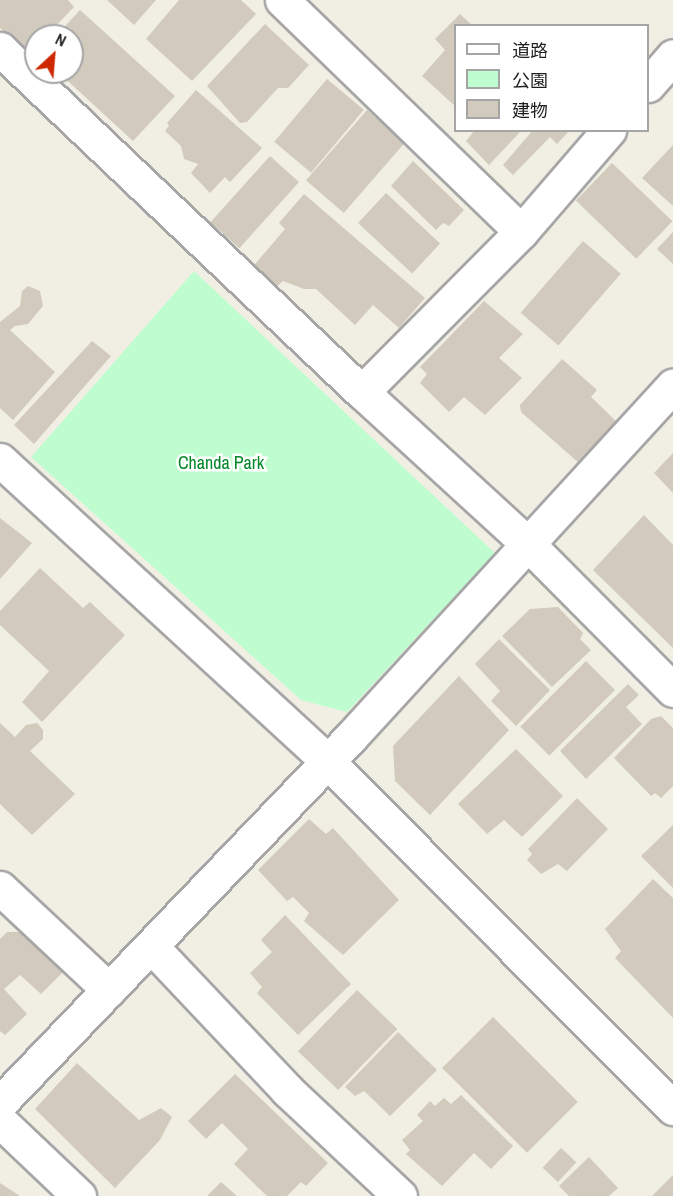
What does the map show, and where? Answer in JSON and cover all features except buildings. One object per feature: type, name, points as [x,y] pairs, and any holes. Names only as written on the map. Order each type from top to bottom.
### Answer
[{"type":"street","points":[[282,0],[521,232]]},
{"type":"street","points":[[0,49],[362,392],[527,543],[673,690]]},
{"type":"street","points":[[649,85],[673,56]]},
{"type":"street","points":[[362,392],[521,232],[607,132]]},
{"type":"street","points":[[0,1102],[152,947],[327,761],[673,386]]},
{"type":"street","points":[[0,460],[327,761],[673,1108]]},
{"type":"street","points":[[2,896],[109,990]]},
{"type":"street","points":[[152,947],[287,1090],[400,1196]]},
{"type":"street","points":[[0,1121],[79,1196]]},
{"type":"green space","name":"Chanda Park","points":[[194,271],[495,553],[347,712],[301,700],[31,457]]}]
